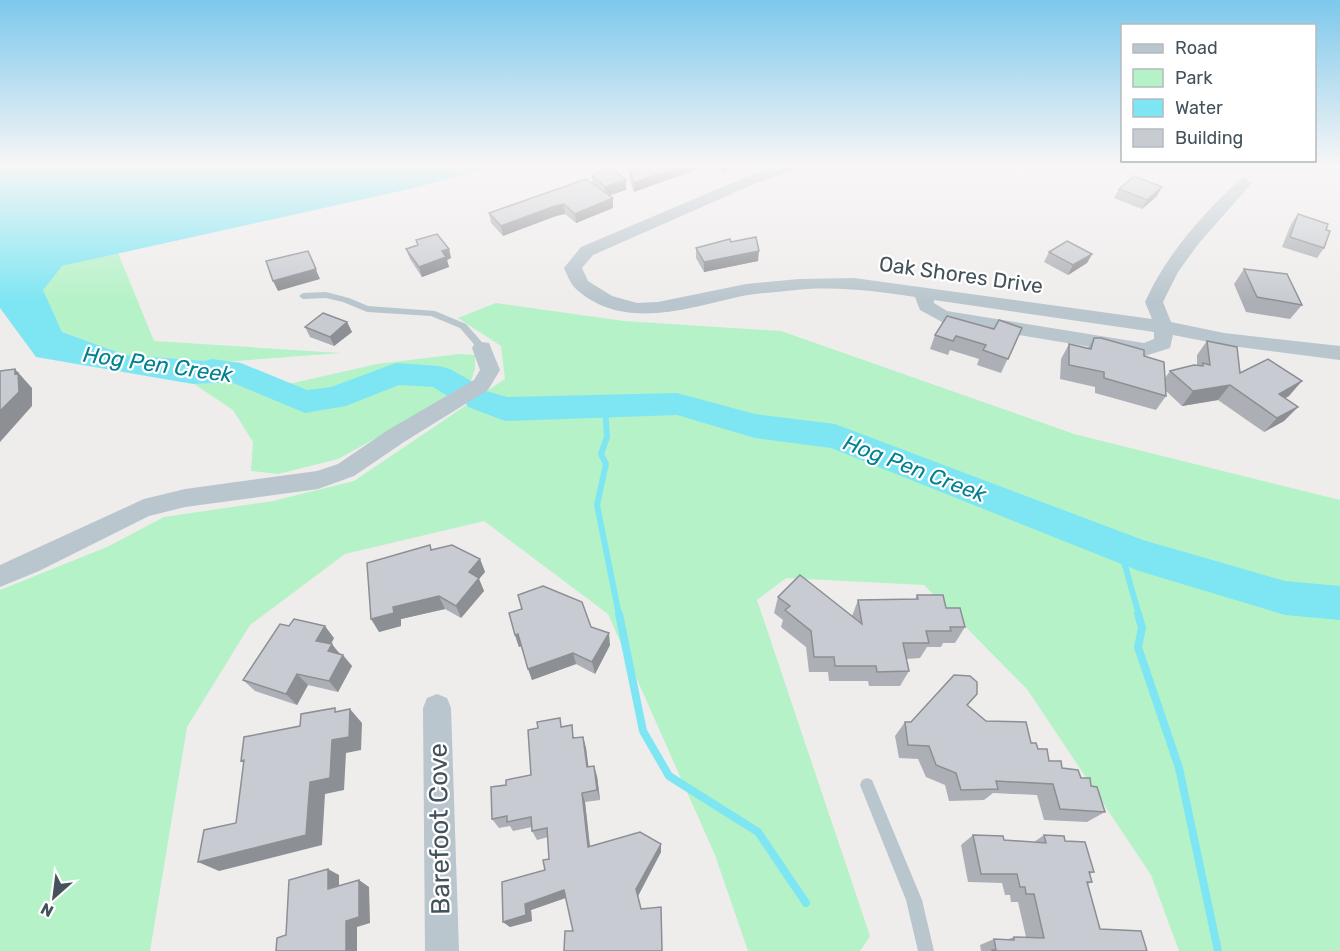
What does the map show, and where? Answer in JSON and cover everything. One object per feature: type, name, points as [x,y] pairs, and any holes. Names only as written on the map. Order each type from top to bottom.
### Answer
[{"type":"street","name":"Oak Shores Drive","points":[[679,211],[587,251],[573,268],[581,284],[606,300],[637,309],[658,308],[746,290],[799,284],[854,283],[922,293],[926,306],[942,316],[1145,350],[1163,343],[1164,327]]},
{"type":"street","points":[[1216,211],[1159,285],[1154,302],[1164,327],[1224,339],[1340,353]]},
{"type":"street","points":[[0,576],[30,564],[144,508],[186,498],[318,480],[346,470],[396,436],[481,385],[490,370],[482,348]]},
{"type":"street","name":"Barefoot Cove","points":[[436,708],[442,951]]},
{"type":"lane","points":[[303,296],[326,295],[367,309],[432,313],[463,326],[482,348]]},
{"type":"lane","points":[[867,785],[914,900],[926,951]]},
{"type":"green space","points":[[118,253],[154,341],[341,353],[222,362],[126,355],[62,332],[42,290],[62,266]]},
{"type":"green space","points":[[496,303],[624,321],[781,331],[1074,434],[1340,500],[1340,951],[1179,951],[1151,875],[1027,689],[924,585],[786,578],[757,600],[870,936],[860,951],[748,951],[715,855],[608,614],[484,521],[345,554],[250,625],[187,727],[150,951],[0,951],[0,590],[107,547],[164,517],[273,501],[354,481],[505,379],[501,346],[458,318]]},
{"type":"green space","points":[[459,354],[475,355],[475,369],[469,387],[338,459],[278,474],[251,471],[253,442],[233,410],[194,384],[267,381],[293,383],[377,364]]},
{"type":"water","points":[[0,211],[308,211],[62,266],[43,290],[62,332],[126,355],[222,362],[267,381],[193,384],[36,357],[0,308]]},
{"type":"building","points":[[494,211],[540,211],[501,226],[489,213]]},
{"type":"building","points":[[1298,214],[1328,224],[1326,230],[1330,231],[1324,248],[1290,237]]},
{"type":"building","points":[[437,234],[449,249],[442,251],[446,257],[419,267],[406,249],[418,245],[416,240]]},
{"type":"building","points":[[756,237],[759,251],[704,262],[696,248],[730,239],[731,242]]},
{"type":"building","points":[[1067,241],[1092,254],[1073,265],[1049,252]]},
{"type":"building","points":[[308,251],[316,269],[273,281],[266,261]]},
{"type":"building","points":[[1244,269],[1287,274],[1302,305],[1257,297]]},
{"type":"building","points":[[323,313],[347,322],[330,337],[305,327]]},
{"type":"building","points":[[947,316],[994,329],[999,320],[1022,328],[1008,359],[983,350],[986,345],[956,336],[953,341],[935,335]]},
{"type":"building","points":[[1094,338],[1144,350],[1144,356],[1164,362],[1166,396],[1104,378],[1104,372],[1069,365],[1069,344],[1091,349]]},
{"type":"building","points":[[1207,341],[1237,347],[1240,373],[1268,359],[1302,381],[1279,394],[1298,407],[1277,418],[1230,385],[1193,391],[1170,371],[1194,365],[1203,366],[1203,363],[1210,365]]},
{"type":"building","points":[[15,369],[15,374],[18,373],[19,392],[0,411],[0,371]]},
{"type":"building","points":[[430,545],[431,550],[452,545],[480,559],[469,572],[479,578],[456,606],[439,596],[393,607],[394,613],[371,619],[367,563]]},
{"type":"building","points":[[800,575],[862,624],[858,600],[918,599],[917,595],[943,595],[946,608],[960,608],[965,627],[950,627],[951,631],[926,631],[929,643],[903,643],[909,671],[877,672],[876,666],[835,666],[834,657],[814,657],[811,631],[785,610],[790,606],[778,597]]},
{"type":"building","points":[[543,586],[582,602],[591,627],[609,633],[592,662],[573,653],[528,669],[509,613],[522,609],[518,595]]},
{"type":"building","points":[[294,619],[325,626],[316,641],[332,644],[328,651],[343,655],[329,681],[297,674],[286,694],[243,680],[280,624],[289,626]]},
{"type":"building","points":[[954,675],[970,676],[977,682],[977,694],[967,705],[986,721],[1026,722],[1031,743],[1036,743],[1038,749],[1047,749],[1049,761],[1061,761],[1062,768],[1078,770],[1081,778],[1090,778],[1091,786],[1097,787],[1105,812],[1060,809],[1053,784],[996,781],[998,789],[961,790],[956,773],[936,765],[929,746],[908,745],[905,722],[911,722]]},
{"type":"building","points":[[335,708],[335,712],[350,709],[349,737],[332,740],[330,778],[310,782],[306,835],[198,862],[204,830],[236,823],[244,760],[241,761],[244,737],[300,726],[301,714]]},
{"type":"building","points":[[560,718],[561,727],[572,725],[573,738],[583,737],[587,767],[594,766],[597,790],[582,793],[588,847],[640,832],[661,844],[636,889],[641,909],[661,907],[662,951],[564,951],[565,931],[573,931],[564,890],[525,904],[526,915],[503,922],[502,882],[545,870],[543,860],[549,859],[547,828],[532,831],[531,817],[507,822],[507,816],[492,819],[491,787],[506,785],[506,780],[531,775],[528,730],[538,728],[537,722]]},
{"type":"building","points":[[973,835],[1003,836],[1004,840],[1046,843],[1044,835],[1064,836],[1065,841],[1085,842],[1094,872],[1089,872],[1092,882],[1087,882],[1100,929],[1141,931],[1147,951],[992,951],[996,950],[994,939],[1044,938],[1034,894],[1026,894],[1025,887],[1020,887],[1017,874],[981,874]]},
{"type":"building","points":[[328,869],[328,889],[359,880],[359,917],[346,921],[346,951],[276,951],[277,938],[286,935],[289,880]]},
{"type":"waterway","name":"Hog Pen Creek","points":[[212,369],[230,370],[305,402],[335,398],[396,374],[439,377],[462,390]]},
{"type":"waterway","name":"Hog Pen Creek","points":[[479,399],[505,409],[677,404],[755,426],[835,436],[1139,555],[1285,598],[1340,603]]},
{"type":"waterway","points":[[605,406],[607,437],[601,454],[606,464],[597,505],[619,615]]},
{"type":"waterway","points":[[1120,548],[1139,615]]},
{"type":"waterway","points":[[619,614],[643,731],[669,776],[758,832],[806,903]]},
{"type":"waterway","points":[[1138,614],[1142,628],[1138,647],[1179,768],[1218,951]]}]
